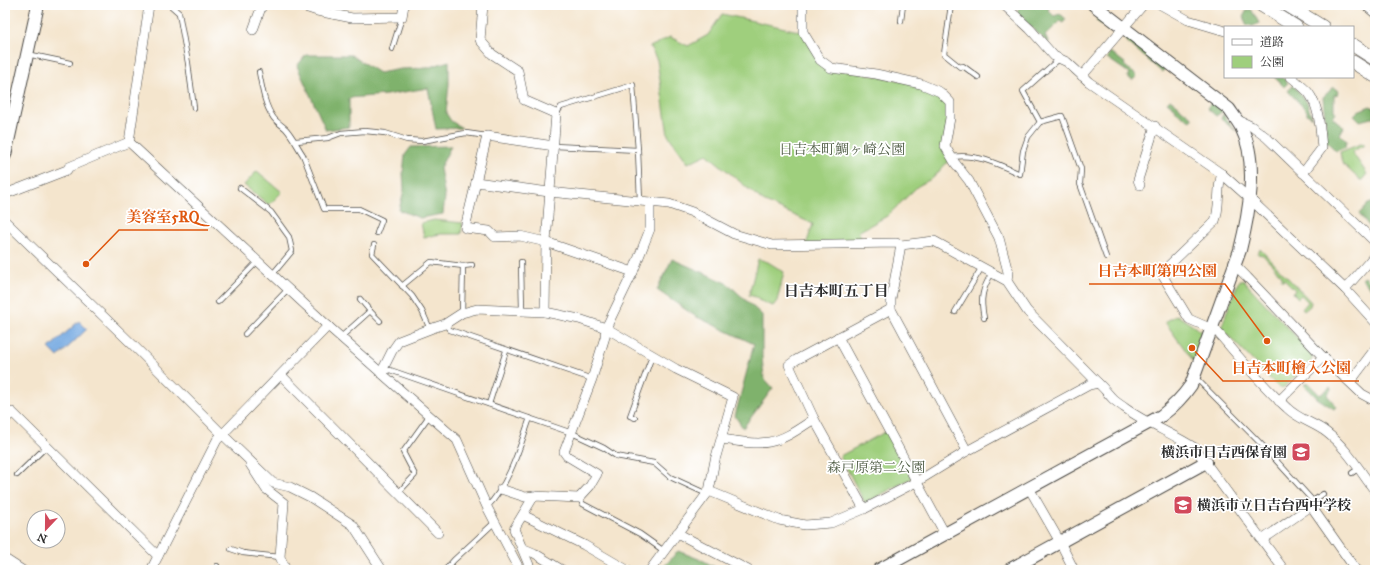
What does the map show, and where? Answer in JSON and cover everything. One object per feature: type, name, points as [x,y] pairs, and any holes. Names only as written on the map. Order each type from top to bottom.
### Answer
[{"type":"main road","points":[[1261,5],[1294,26]]},
{"type":"main road","points":[[1287,5],[1321,26]]},
{"type":"main road","points":[[1354,46],[1375,59]]},
{"type":"main road","points":[[1354,63],[1375,76]]},
{"type":"street","points":[[5,154],[38,5]]},
{"type":"street","points":[[129,142],[149,5]]},
{"type":"street","points":[[253,30],[262,5]]},
{"type":"street","points":[[303,6],[317,11],[352,18],[402,17],[404,5]]},
{"type":"street","points":[[483,5],[480,40],[492,54],[518,71],[524,100],[556,114],[546,242],[546,312]]},
{"type":"street","points":[[803,5],[803,32],[820,60],[831,68],[876,74],[921,84],[940,92],[950,102],[950,118],[945,146],[970,181],[999,238],[1008,272],[1007,281]]},
{"type":"street","points":[[1004,5],[1030,29],[1054,56],[1067,62],[1082,76],[1222,174],[1345,289],[1375,322]]},
{"type":"street","points":[[879,570],[1148,423],[1170,409],[1182,398],[1191,385],[1245,230],[1249,198],[1250,161],[1247,143],[1241,127],[1229,109],[1094,5]]},
{"type":"street","points":[[1082,76],[1142,5]]},
{"type":"street","points":[[1161,5],[1188,20],[1224,32]]},
{"type":"street","points":[[1292,78],[1308,93],[1314,104],[1318,117],[1322,148],[1303,173]]},
{"type":"street","points":[[1236,119],[1251,126],[1266,137],[1375,242]]},
{"type":"street","points":[[1140,185],[1138,180],[1155,126]]},
{"type":"street","points":[[554,146],[487,136],[465,228],[489,231],[495,237],[520,236],[546,242],[633,272]]},
{"type":"street","points":[[5,194],[67,170],[69,167],[129,142]]},
{"type":"street","points":[[129,142],[328,326],[457,440],[487,507],[520,570]]},
{"type":"street","points":[[1222,174],[1218,183],[1218,211],[1215,221],[1161,272],[1189,319],[1212,328],[1279,401],[1303,420],[1325,431],[1338,442],[1355,471],[1375,490]]},
{"type":"street","points":[[476,182],[549,192],[669,204],[692,212],[734,234],[772,245],[896,243],[901,245],[934,241],[1007,281],[1027,311],[1098,383],[1104,387],[1112,399],[1148,423],[1182,439],[1195,448],[1284,570]]},
{"type":"street","points":[[500,489],[526,497],[579,498],[590,486],[597,474],[567,456],[564,452],[592,379],[605,338],[606,328],[633,272],[650,229],[650,202]]},
{"type":"street","points":[[5,221],[223,435],[273,482],[290,487],[310,497],[353,524],[382,570]]},
{"type":"street","points":[[901,245],[891,300],[891,309],[967,450]]},
{"type":"street","points":[[1345,289],[1365,273],[1375,255]]},
{"type":"street","points":[[1234,265],[1323,357],[1362,394],[1375,401]]},
{"type":"street","points":[[381,373],[399,341],[445,324],[462,313],[477,309],[522,310],[546,312],[579,319],[606,328],[652,356],[733,397],[715,460],[708,492],[650,570]]},
{"type":"street","points":[[864,509],[814,419],[789,365],[891,309]]},
{"type":"street","points":[[151,570],[217,440],[328,326]]},
{"type":"street","points":[[838,337],[918,480],[946,534]]},
{"type":"street","points":[[1350,382],[1375,349]]},
{"type":"street","points":[[1279,401],[1323,357]]},
{"type":"street","points":[[281,375],[438,533]]},
{"type":"street","points":[[708,492],[780,520],[805,525],[831,523],[864,509],[918,480],[967,450],[1089,385],[1098,383]]},
{"type":"street","points":[[5,420],[12,412],[158,556]]},
{"type":"street","points":[[722,439],[752,443],[769,442],[785,437],[814,419]]},
{"type":"street","points":[[246,456],[266,489],[284,503],[280,557],[286,570]]},
{"type":"street","points":[[1009,570],[1206,462]]},
{"type":"street","points":[[1029,488],[1074,570]]},
{"type":"street","points":[[531,570],[514,529],[524,515],[534,496]]},
{"type":"street","points":[[1262,540],[1312,503],[1356,570]]},
{"type":"street","points":[[524,515],[584,545],[628,570]]},
{"type":"street","points":[[677,533],[748,570]]},
{"type":"street","points":[[522,548],[534,553],[562,570]]},
{"type":"street","points":[[5,559],[22,570]]},
{"type":"lane","points":[[170,5],[178,13],[194,108]]},
{"type":"lane","points":[[901,21],[903,5]]},
{"type":"lane","points":[[951,5],[944,54],[960,67],[963,66],[978,77]]},
{"type":"lane","points":[[1362,5],[1375,16]]},
{"type":"lane","points":[[392,49],[402,17]]},
{"type":"lane","points":[[27,54],[70,63]]},
{"type":"lane","points":[[1040,122],[1023,91],[1059,59]]},
{"type":"lane","points":[[259,72],[265,98],[273,117],[286,128],[296,142],[303,155],[324,209],[359,209],[382,220],[377,233]]},
{"type":"lane","points":[[556,114],[560,107],[632,85],[638,150],[640,201]]},
{"type":"lane","points":[[952,156],[962,155],[986,160],[1020,174],[1023,151],[1028,137],[1040,122],[1062,116],[1081,169],[1080,184],[1106,257]]},
{"type":"lane","points":[[296,142],[328,138],[341,133],[365,131],[385,133],[407,140],[422,141],[466,133],[487,136]]},
{"type":"lane","points":[[554,146],[638,150]]},
{"type":"lane","points":[[240,188],[271,212],[289,237],[292,251],[272,275]]},
{"type":"lane","points":[[374,244],[372,254],[412,296],[422,311],[430,329]]},
{"type":"lane","points":[[218,302],[258,261]]},
{"type":"lane","points":[[402,286],[431,262],[463,266],[472,265]]},
{"type":"lane","points":[[521,262],[522,310]]},
{"type":"lane","points":[[462,313],[463,266]]},
{"type":"lane","points":[[955,312],[982,267]]},
{"type":"lane","points":[[984,318],[982,295],[984,285],[992,273]]},
{"type":"lane","points":[[245,334],[288,289]]},
{"type":"lane","points":[[360,299],[380,321]]},
{"type":"lane","points":[[341,337],[370,311]]},
{"type":"lane","points":[[445,324],[450,330],[592,379]]},
{"type":"lane","points":[[489,404],[506,350]]},
{"type":"lane","points":[[635,418],[630,416],[652,356]]},
{"type":"lane","points":[[381,373],[390,370],[572,432],[604,448],[616,456],[654,463],[670,477],[708,492]]},
{"type":"lane","points":[[1194,376],[1263,446],[1312,503],[1323,494]]},
{"type":"lane","points":[[398,493],[415,475],[403,452],[429,416]]},
{"type":"lane","points":[[487,507],[493,502],[512,467],[530,418]]},
{"type":"lane","points":[[17,476],[47,446]]},
{"type":"lane","points":[[579,498],[583,504],[640,534],[664,551]]},
{"type":"lane","points":[[445,570],[495,522]]},
{"type":"lane","points":[[231,548],[243,553],[280,557]]},
{"type":"green space","points":[[1022,5],[1050,5],[1048,10],[1054,16],[1060,14],[1066,19],[1063,23],[1060,21],[1045,36],[1049,42],[1048,43],[1017,14],[1018,9]]},
{"type":"green space","points":[[1251,9],[1259,23],[1253,26],[1247,25],[1243,17],[1247,10]]},
{"type":"green space","name":"日吉本町鯛ヶ崎公園","points":[[722,14],[803,32],[831,68],[921,84],[950,102],[945,146],[952,157],[933,178],[918,186],[887,216],[858,232],[864,244],[806,245],[813,224],[763,201],[707,154],[688,163],[668,135],[657,60],[650,47],[670,37],[688,46],[708,35]]},
{"type":"green space","points":[[1099,17],[1114,28],[1110,32],[1096,20]]},
{"type":"green space","points":[[1125,37],[1137,43],[1165,68],[1162,72],[1124,39]]},
{"type":"green space","points":[[1110,52],[1125,63],[1124,65],[1137,76],[1133,80],[1127,77],[1129,73],[1107,58]]},
{"type":"green space","points":[[306,55],[351,55],[379,73],[401,69],[427,68],[449,61],[449,84],[446,113],[451,121],[462,128],[436,129],[428,88],[386,95],[349,98],[349,127],[326,130],[297,66]]},
{"type":"green space","points":[[1275,78],[1283,78],[1288,83],[1284,87]]},
{"type":"green space","points":[[1293,85],[1307,102],[1312,118],[1288,91]]},
{"type":"green space","points":[[1334,87],[1339,91],[1338,94],[1334,95],[1334,110],[1336,113],[1333,118],[1344,127],[1340,134],[1347,141],[1345,144],[1346,147],[1336,151],[1327,142],[1323,97]]},
{"type":"green space","points":[[1170,99],[1193,118],[1190,121],[1175,111],[1176,109],[1167,102]]},
{"type":"green space","points":[[1212,102],[1223,111],[1216,116],[1207,108]]},
{"type":"green space","points":[[1370,106],[1375,109],[1375,117],[1360,121],[1354,115],[1358,111]]},
{"type":"green space","points":[[1223,114],[1236,131],[1221,119]]},
{"type":"green space","points":[[1363,143],[1364,145],[1352,152],[1367,174],[1361,181],[1342,163],[1340,152]]},
{"type":"green space","points":[[451,146],[440,168],[445,197],[443,214],[420,218],[399,210],[404,190],[403,173],[405,155],[411,147]]},
{"type":"green space","points":[[257,171],[282,192],[269,205],[244,185]]},
{"type":"green space","points":[[1375,202],[1375,233],[1359,214],[1368,204]]},
{"type":"green space","points":[[434,220],[463,223],[461,234],[441,234],[424,237],[421,223]]},
{"type":"green space","points":[[1260,249],[1311,302],[1310,306],[1304,311],[1302,309],[1308,302],[1301,295],[1298,298],[1293,293],[1295,290],[1284,279],[1282,281],[1282,276],[1263,255],[1258,254]]},
{"type":"green space","points":[[672,259],[727,283],[762,315],[762,357],[764,378],[773,388],[743,428],[735,416],[754,344],[695,316],[657,290]]},
{"type":"green space","points":[[758,259],[768,262],[784,272],[777,301],[773,306],[758,300],[759,298],[749,295]]},
{"type":"green space","points":[[1365,277],[1375,287],[1375,293],[1362,279]]},
{"type":"green space","points":[[1239,280],[1244,281],[1312,354],[1312,360],[1282,389],[1277,386],[1221,328]]},
{"type":"green space","points":[[1177,315],[1205,334],[1194,362],[1165,322]]},
{"type":"green space","points":[[1307,382],[1320,395],[1330,387],[1331,389],[1327,395],[1337,407],[1334,409],[1317,398],[1304,385]]},
{"type":"green space","name":"森戸原第二公園","points":[[887,431],[912,478],[865,503],[840,456]]},
{"type":"green space","points":[[678,551],[704,561],[720,570],[661,570]]},
{"type":"water","points":[[79,321],[87,329],[58,357],[49,348]]},
{"type":"place","name":"美容室5RQ","points":[[86,264]]},
{"type":"place","name":"日吉本町第四公園","points":[[1267,341]]},
{"type":"place","name":"日吉本町檜入公園","points":[[1192,348]]},
{"type":"place","name":"横浜市日吉西保育園","points":[[1301,452]]},
{"type":"place","name":"横浜市立日吉台西中学校","points":[[1183,505]]},
{"type":"district","name":"日吉本町五丁目","points":[[836,291]]}]
